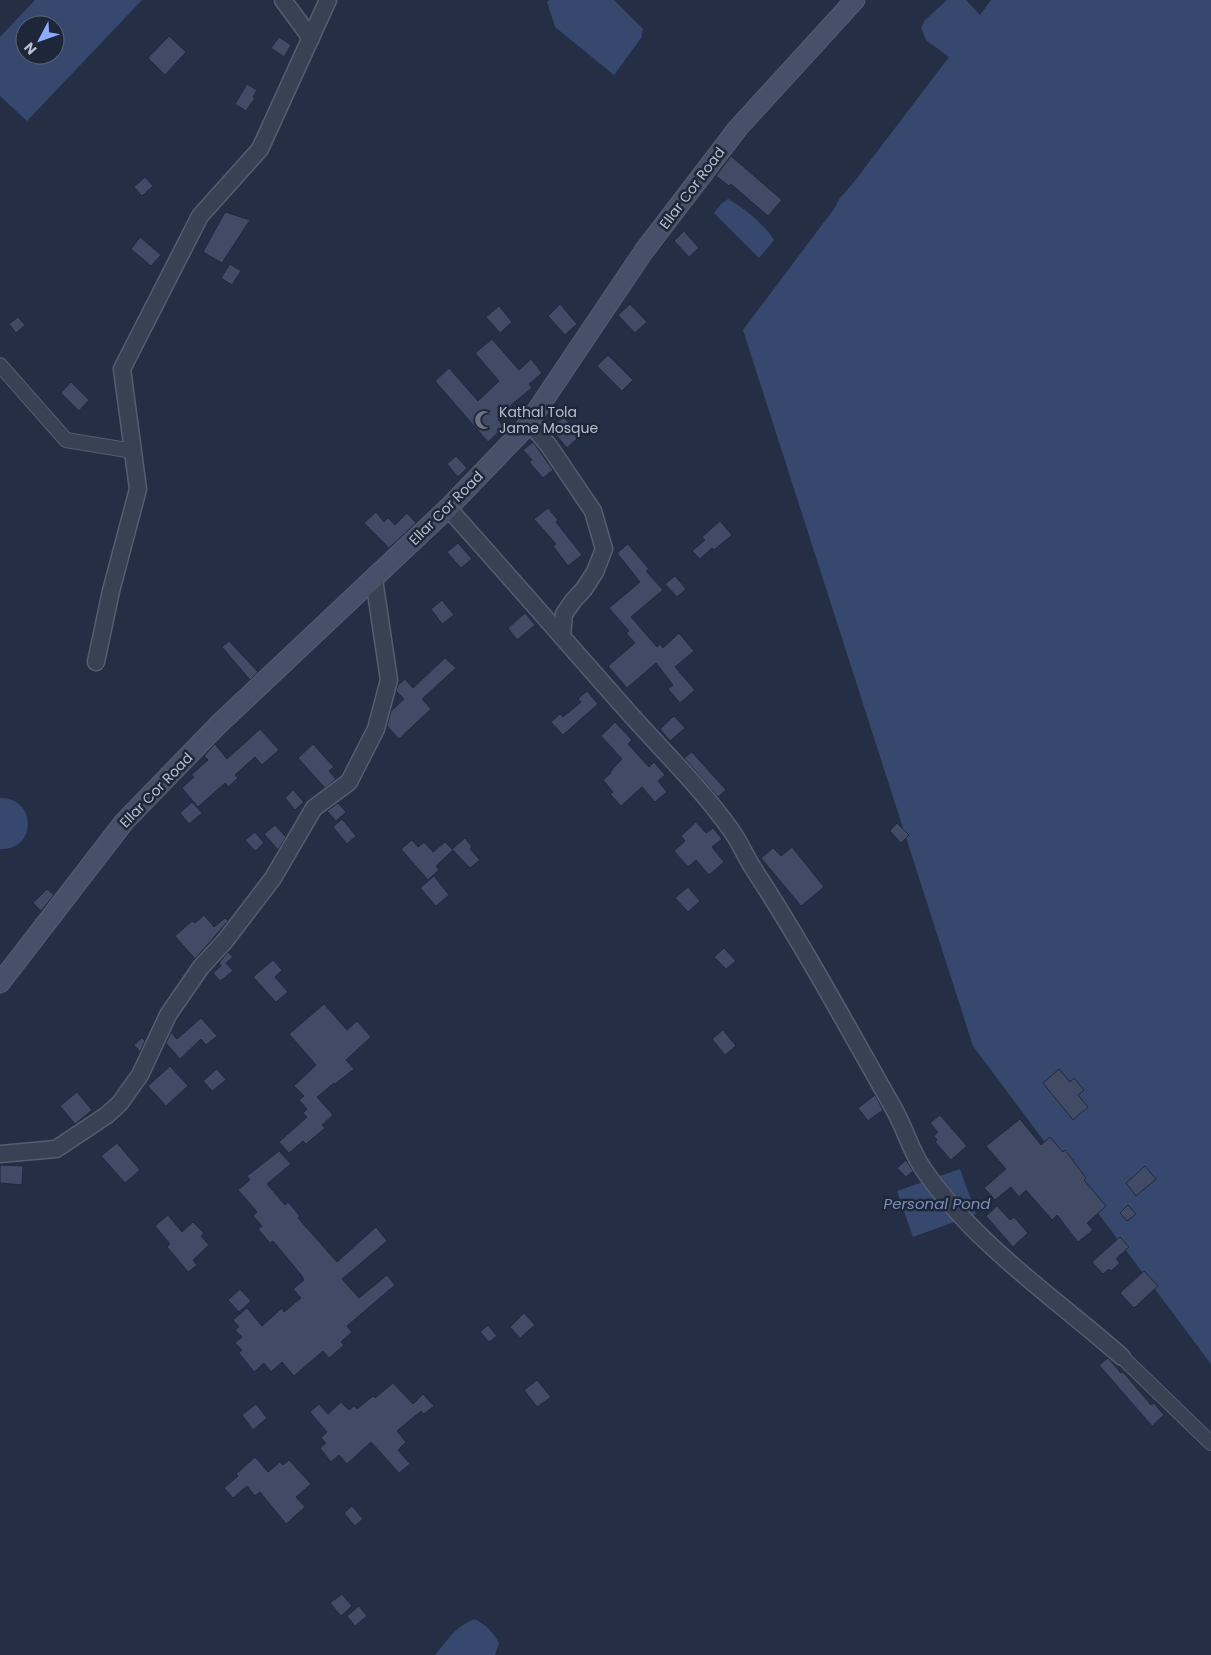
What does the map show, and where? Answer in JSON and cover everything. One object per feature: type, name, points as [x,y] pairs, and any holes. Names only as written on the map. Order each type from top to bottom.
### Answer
[{"type":"main road","name":"Ellar Cor Road","points":[[0,983],[124,822],[219,724],[448,508],[525,428],[644,251],[738,128],[855,0]]},
{"type":"street","points":[[283,0],[311,38]]},
{"type":"street","points":[[96,662],[111,591],[138,489],[122,369],[200,216],[260,149],[328,0]]},
{"type":"street","points":[[0,365],[66,440],[133,451]]},
{"type":"street","points":[[535,429],[549,446],[592,511],[604,549],[595,572],[564,614],[562,636]]},
{"type":"street","points":[[448,508],[670,756],[732,831],[827,988],[898,1117],[919,1162],[944,1196],[992,1249],[1084,1323],[1211,1443]]},
{"type":"street","points":[[0,1154],[56,1150],[107,1115],[120,1103],[140,1075],[168,1015],[201,967],[225,942],[273,878],[314,808],[349,782],[376,729],[389,680],[374,579]]},
{"type":"water","points":[[35,0],[142,0],[27,121],[0,96],[0,37],[15,21],[15,65],[65,65],[65,15],[21,15]]},
{"type":"water","points":[[550,0],[614,0],[643,29],[641,38],[614,75],[555,27],[547,2]]},
{"type":"water","points":[[947,0],[966,0],[980,15],[991,0],[1211,0],[1211,1364],[973,1046],[743,330],[834,209],[840,198],[949,57],[926,40],[921,28],[925,20]]},
{"type":"water","points":[[728,199],[753,217],[774,240],[759,258],[714,213]]},
{"type":"water","points":[[0,798],[12,800],[21,806],[26,814],[28,824],[21,842],[12,847],[0,849]]},
{"type":"water","name":"Personal Pond","points":[[960,1169],[976,1214],[913,1237],[897,1191]]},
{"type":"water","points":[[475,1619],[489,1629],[499,1643],[495,1655],[435,1655],[457,1630]]},
{"type":"building","points":[[169,36],[186,52],[165,75],[148,58]]},
{"type":"building","points":[[279,37],[291,45],[284,57],[271,48]]},
{"type":"building","points":[[247,84],[257,90],[253,97],[255,98],[246,111],[235,104]]},
{"type":"building","points":[[731,156],[782,200],[768,216],[731,184],[729,186],[716,176]]},
{"type":"building","points":[[145,177],[153,186],[142,196],[134,187]]},
{"type":"building","points":[[225,212],[250,220],[222,263],[203,252]]},
{"type":"building","points":[[684,231],[699,248],[689,257],[674,241]]},
{"type":"building","points":[[140,237],[161,255],[151,266],[131,249]]},
{"type":"building","points":[[230,264],[241,271],[232,285],[221,278]]},
{"type":"building","points":[[560,304],[577,324],[565,335],[548,316]]},
{"type":"building","points":[[630,304],[647,322],[635,333],[618,315]]},
{"type":"building","points":[[499,306],[512,322],[500,333],[486,317]]},
{"type":"building","points":[[18,317],[25,325],[16,333],[9,324]]},
{"type":"building","points":[[492,339],[519,370],[531,359],[542,373],[529,384],[532,388],[511,405],[512,407],[498,420],[504,427],[488,442],[435,381],[449,368],[478,401],[499,381],[475,353]]},
{"type":"building","points":[[608,355],[633,380],[622,391],[597,366]]},
{"type":"building","points":[[71,382],[89,400],[79,411],[61,393]]},
{"type":"building","points":[[564,417],[580,436],[567,448],[550,428]]},
{"type":"building","points":[[533,442],[553,470],[543,478],[529,462],[532,460],[523,450]]},
{"type":"building","points":[[456,456],[467,468],[458,477],[447,464]]},
{"type":"building","points":[[548,508],[558,520],[556,522],[582,555],[568,566],[553,546],[556,544],[534,519]]},
{"type":"building","points":[[376,512],[384,522],[388,518],[395,525],[407,513],[416,523],[389,548],[364,523]]},
{"type":"building","points":[[720,521],[732,535],[714,550],[712,548],[700,559],[692,551],[705,540],[702,537]]},
{"type":"building","points":[[458,543],[472,559],[461,568],[447,552]]},
{"type":"building","points":[[628,544],[649,569],[646,571],[663,590],[631,617],[657,647],[660,644],[663,648],[679,633],[694,651],[675,667],[695,690],[680,703],[668,689],[673,685],[656,663],[627,688],[608,666],[635,643],[626,633],[629,631],[609,608],[640,582],[617,553]]},
{"type":"building","points":[[675,576],[686,589],[677,597],[665,584]]},
{"type":"building","points":[[442,600],[454,615],[442,624],[431,609]]},
{"type":"building","points":[[525,613],[535,625],[517,640],[508,628]]},
{"type":"building","points":[[229,641],[258,672],[250,680],[222,647]]},
{"type":"building","points":[[445,658],[456,668],[422,699],[431,709],[399,739],[387,726],[391,711],[404,699],[396,691],[398,685],[405,679],[413,688]]},
{"type":"building","points":[[587,691],[598,704],[563,735],[551,722],[560,714],[563,717],[581,702],[578,699]]},
{"type":"building","points":[[674,716],[685,728],[670,741],[660,729]]},
{"type":"building","points":[[615,722],[632,740],[628,744],[649,767],[654,762],[665,775],[658,781],[667,792],[655,802],[642,787],[621,806],[610,794],[613,792],[603,780],[622,759],[601,736]]},
{"type":"building","points":[[260,729],[279,750],[262,765],[255,757],[235,775],[238,778],[228,787],[225,783],[198,807],[182,788],[194,777],[191,775],[208,760],[204,756],[215,744],[227,759]]},
{"type":"building","points":[[313,744],[334,767],[329,771],[336,779],[325,788],[298,758]]},
{"type":"building","points":[[692,752],[726,790],[718,797],[684,758]]},
{"type":"building","points":[[293,790],[304,802],[295,810],[285,798]]},
{"type":"building","points":[[192,802],[202,813],[189,824],[180,813]]},
{"type":"building","points":[[338,803],[346,812],[336,821],[327,811]]},
{"type":"building","points":[[342,819],[356,836],[347,844],[333,827]]},
{"type":"building","points":[[696,822],[706,833],[713,828],[722,839],[712,847],[724,862],[709,875],[696,860],[688,867],[674,851],[685,841],[681,836]]},
{"type":"building","points":[[897,823],[909,835],[901,843],[890,831]]},
{"type":"building","points":[[275,825],[286,837],[278,850],[264,834]]},
{"type":"building","points":[[255,832],[264,843],[255,851],[245,840]]},
{"type":"building","points":[[465,838],[472,847],[470,849],[480,860],[470,868],[452,849]]},
{"type":"building","points":[[412,840],[418,847],[424,842],[433,852],[445,842],[453,850],[436,866],[439,870],[428,880],[401,849]]},
{"type":"building","points":[[792,847],[824,887],[801,906],[761,858],[773,848],[781,856]]},
{"type":"building","points":[[434,876],[449,895],[436,906],[420,888]]},
{"type":"building","points":[[688,887],[700,901],[688,912],[675,898]]},
{"type":"building","points":[[47,889],[54,895],[41,911],[33,903]]},
{"type":"building","points":[[204,915],[214,927],[225,918],[228,921],[195,959],[175,936],[192,921],[195,923]]},
{"type":"building","points":[[724,948],[736,961],[726,969],[714,957]]},
{"type":"building","points":[[228,952],[233,957],[226,963],[233,971],[220,981],[213,973],[221,966],[219,963]]},
{"type":"building","points":[[273,960],[282,970],[275,977],[288,992],[276,1002],[253,977]]},
{"type":"building","points":[[324,1004],[347,1030],[357,1021],[371,1037],[346,1060],[354,1069],[317,1097],[333,1115],[322,1125],[325,1128],[306,1144],[303,1141],[289,1153],[279,1142],[307,1117],[303,1113],[307,1109],[299,1100],[304,1096],[294,1086],[316,1065],[289,1034]]},
{"type":"building","points":[[201,1018],[217,1036],[206,1045],[201,1039],[180,1059],[166,1043],[171,1032],[177,1039]]},
{"type":"building","points":[[723,1030],[736,1046],[725,1055],[712,1039]]},
{"type":"building","points":[[142,1038],[145,1041],[140,1052],[134,1045]]},
{"type":"building","points":[[170,1066],[188,1086],[166,1106],[148,1086]]},
{"type":"building","points":[[217,1069],[226,1080],[212,1091],[203,1081]]},
{"type":"building","points":[[1059,1069],[1070,1082],[1074,1078],[1084,1090],[1078,1095],[1088,1107],[1073,1120],[1043,1083]]},
{"type":"building","points":[[77,1092],[92,1110],[75,1124],[60,1106]]},
{"type":"building","points":[[875,1095],[883,1110],[868,1121],[858,1108]]},
{"type":"building","points":[[940,1115],[967,1146],[951,1160],[935,1142],[937,1140],[934,1136],[938,1132],[930,1123]]},
{"type":"building","points":[[1020,1119],[1041,1145],[1050,1137],[1063,1152],[1065,1150],[1086,1178],[1084,1180],[1106,1206],[1087,1223],[1093,1230],[1078,1242],[1057,1215],[1052,1220],[1026,1190],[1019,1197],[1011,1187],[995,1200],[984,1188],[1006,1169],[986,1146]]},
{"type":"building","points":[[117,1143],[140,1170],[125,1183],[101,1156]]},
{"type":"building","points":[[279,1151],[291,1164],[267,1184],[285,1205],[288,1202],[300,1216],[298,1218],[337,1262],[376,1227],[387,1241],[342,1279],[359,1298],[387,1275],[395,1285],[347,1326],[352,1332],[341,1342],[344,1345],[329,1358],[323,1351],[294,1376],[282,1362],[271,1372],[264,1363],[254,1372],[239,1353],[242,1350],[235,1343],[242,1337],[235,1330],[239,1327],[233,1320],[247,1308],[262,1326],[282,1308],[284,1312],[301,1298],[293,1289],[304,1280],[302,1276],[273,1241],[270,1243],[258,1229],[262,1226],[253,1216],[257,1212],[238,1190],[250,1180],[247,1176]]},
{"type":"building","points":[[906,1160],[913,1171],[906,1177],[897,1168]]},
{"type":"building","points":[[0,1165],[23,1166],[22,1185],[0,1183]]},
{"type":"building","points":[[1145,1166],[1156,1179],[1136,1196],[1126,1183]]},
{"type":"building","points":[[1128,1205],[1136,1214],[1127,1221],[1120,1213]]},
{"type":"building","points":[[997,1206],[1010,1220],[1014,1217],[1028,1233],[1013,1247],[986,1216]]},
{"type":"building","points":[[168,1215],[182,1232],[193,1222],[204,1233],[201,1236],[209,1245],[193,1260],[197,1265],[188,1272],[167,1247],[170,1244],[155,1226]]},
{"type":"building","points":[[1120,1237],[1129,1247],[1116,1259],[1120,1263],[1111,1271],[1109,1269],[1103,1274],[1092,1262]]},
{"type":"building","points":[[1144,1271],[1158,1286],[1134,1308],[1120,1293]]},
{"type":"building","points":[[240,1289],[251,1301],[239,1312],[228,1300]]},
{"type":"building","points":[[524,1313],[535,1325],[520,1338],[510,1327]]},
{"type":"building","points":[[488,1325],[497,1336],[489,1342],[480,1332]]},
{"type":"building","points":[[1108,1358],[1121,1373],[1123,1372],[1151,1405],[1154,1403],[1164,1415],[1152,1426],[1099,1365]]},
{"type":"building","points":[[537,1380],[551,1397],[537,1407],[524,1390]]},
{"type":"building","points":[[393,1383],[413,1404],[423,1394],[434,1406],[424,1414],[421,1411],[397,1431],[406,1442],[398,1450],[410,1464],[399,1473],[371,1442],[347,1464],[339,1455],[331,1462],[320,1448],[326,1443],[321,1438],[327,1432],[310,1412],[319,1404],[328,1414],[341,1402],[349,1410],[354,1406],[357,1409],[373,1396],[375,1398]]},
{"type":"building","points":[[256,1404],[267,1418],[253,1430],[242,1415]]},
{"type":"building","points":[[255,1457],[268,1472],[280,1462],[283,1465],[289,1460],[311,1484],[296,1497],[305,1507],[286,1524],[260,1492],[255,1496],[247,1486],[233,1498],[224,1488]]},
{"type":"building","points":[[352,1506],[363,1519],[355,1526],[344,1513]]},
{"type":"building","points":[[342,1594],[352,1606],[341,1616],[330,1603]]},
{"type":"building","points":[[359,1606],[367,1616],[355,1626],[347,1616]]},
{"type":"place","name":"Kathal Tola Jame Mosque","points":[[484,420]]}]
